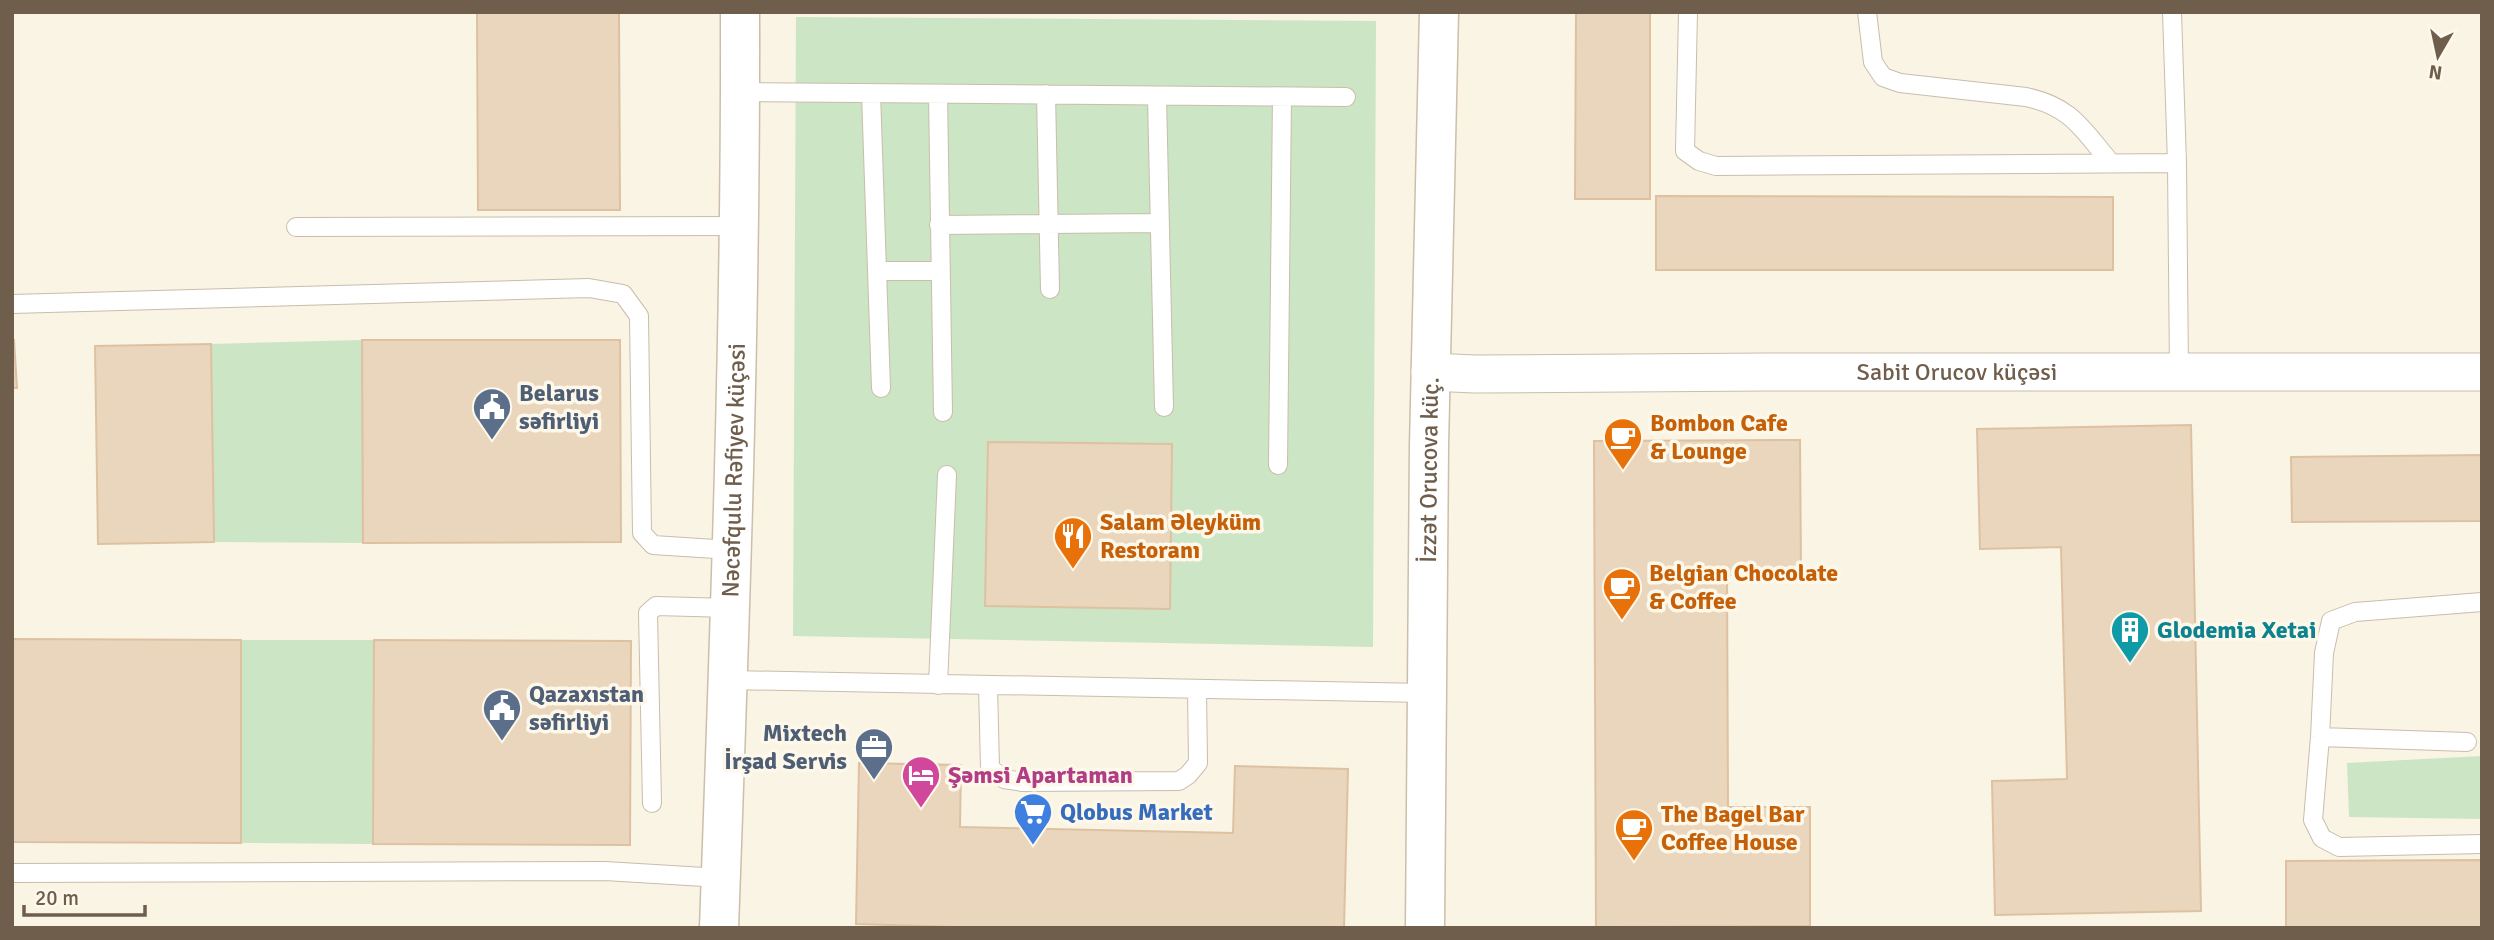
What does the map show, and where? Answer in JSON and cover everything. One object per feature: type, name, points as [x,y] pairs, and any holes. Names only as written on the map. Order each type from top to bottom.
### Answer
[{"type":"main road","name":"Nəcəfqulu Rəfiyev küçəsi","points":[[719,928],[729,680],[739,226],[740,12]]},
{"type":"main road","name":"İzzət Orucova küç.","points":[[1425,928],[1430,372],[1438,12]]},
{"type":"street","name":"Sabit Orucov küçəsi","points":[[1430,372],[2482,372]]},
{"type":"lane","points":[[1688,12],[1685,151],[1699,161],[1716,166],[1762,167],[2177,163]]},
{"type":"lane","points":[[1867,12],[1873,62],[1883,77],[1900,83],[2046,101],[2066,111],[2111,163]]},
{"type":"lane","points":[[2172,12],[2179,372]]},
{"type":"lane","points":[[740,92],[1346,97]]},
{"type":"lane","points":[[871,93],[881,388]]},
{"type":"lane","points":[[938,94],[943,411]]},
{"type":"lane","points":[[1046,94],[1049,289]]},
{"type":"lane","points":[[1157,97],[1164,407]]},
{"type":"lane","points":[[1278,465],[1282,97]]},
{"type":"lane","points":[[939,225],[1160,223]]},
{"type":"lane","points":[[296,227],[739,226]]},
{"type":"lane","points":[[877,271],[940,271]]},
{"type":"lane","points":[[12,304],[589,288],[623,294],[639,316],[642,533],[653,545],[731,550]]},
{"type":"lane","points":[[938,685],[947,475]]},
{"type":"lane","points":[[2482,602],[2355,612],[2331,621],[2324,653],[2313,820],[2322,838],[2339,847],[2482,844]]},
{"type":"lane","points":[[652,803],[648,613],[656,606],[730,608]]},
{"type":"lane","points":[[729,680],[1426,693]]},
{"type":"lane","points":[[988,685],[990,768],[1004,779],[1023,782],[1179,781],[1188,775],[1198,762],[1197,689]]},
{"type":"lane","points":[[2320,737],[2467,742]]},
{"type":"lane","points":[[12,873],[605,871],[721,878]]},
{"type":"green space","points":[[796,17],[1376,21],[1373,647],[793,636]]},
{"type":"green space","points":[[362,340],[363,543],[214,542],[211,344]]},
{"type":"green space","points":[[241,640],[374,640],[373,844],[241,843]]},
{"type":"green space","points":[[2482,756],[2482,819],[2349,817],[2347,763]]},
{"type":"building","points":[[477,12],[619,12],[620,210],[478,210]]},
{"type":"building","points":[[1576,12],[1650,12],[1650,199],[1575,199]]},
{"type":"building","points":[[1656,196],[2113,197],[2113,270],[1656,270]]},
{"type":"building","points":[[14,340],[17,388],[12,388]]},
{"type":"building","name":"Belarus səfirliyi","points":[[362,340],[620,340],[621,542],[363,543]]},
{"type":"building","points":[[211,344],[214,542],[98,544],[95,346]]},
{"type":"building","name":"Glodemia Xetai","points":[[2191,425],[2201,911],[1995,915],[1992,781],[2067,779],[2061,547],[1980,549],[1977,429]]},
{"type":"building","points":[[1800,440],[1801,574],[1727,575],[1728,807],[1810,807],[1810,926],[1596,927],[1594,441]]},
{"type":"building","points":[[988,442],[1172,444],[1170,609],[985,606]]},
{"type":"building","points":[[2482,455],[2482,521],[2292,522],[2291,457]]},
{"type":"building","points":[[12,639],[241,640],[241,843],[12,842]]},
{"type":"building","name":"Qazaxıstan səfirliyi","points":[[374,640],[631,641],[630,845],[373,844]]},
{"type":"building","points":[[859,763],[961,765],[960,827],[1233,833],[1235,766],[1348,769],[1344,928],[993,928],[856,924]]},
{"type":"building","points":[[2482,860],[2482,928],[2286,928],[2286,861]]},
{"type":"place","name":"Belarus səfirliyi","points":[[492,441]]},
{"type":"place","name":"Bombon Cafe & Lounge","points":[[1623,471]]},
{"type":"place","name":"Salam Əleyküm Restoranı","points":[[1073,570]]},
{"type":"place","name":"Belgian Chocolate & Coffee","points":[[1622,621]]},
{"type":"place","name":"Glodemia Xetai","points":[[2130,664]]},
{"type":"place","name":"Qazaxıstan səfirliyi","points":[[502,742]]},
{"type":"place","name":"Mixtech İrşad Servis","points":[[874,781]]},
{"type":"place","name":"Şəmsi Apartaman","points":[[921,809]]},
{"type":"place","name":"Qlobus Market","points":[[1033,846]]},
{"type":"place","name":"The Bagel Bar Coffee House","points":[[1634,862]]}]
